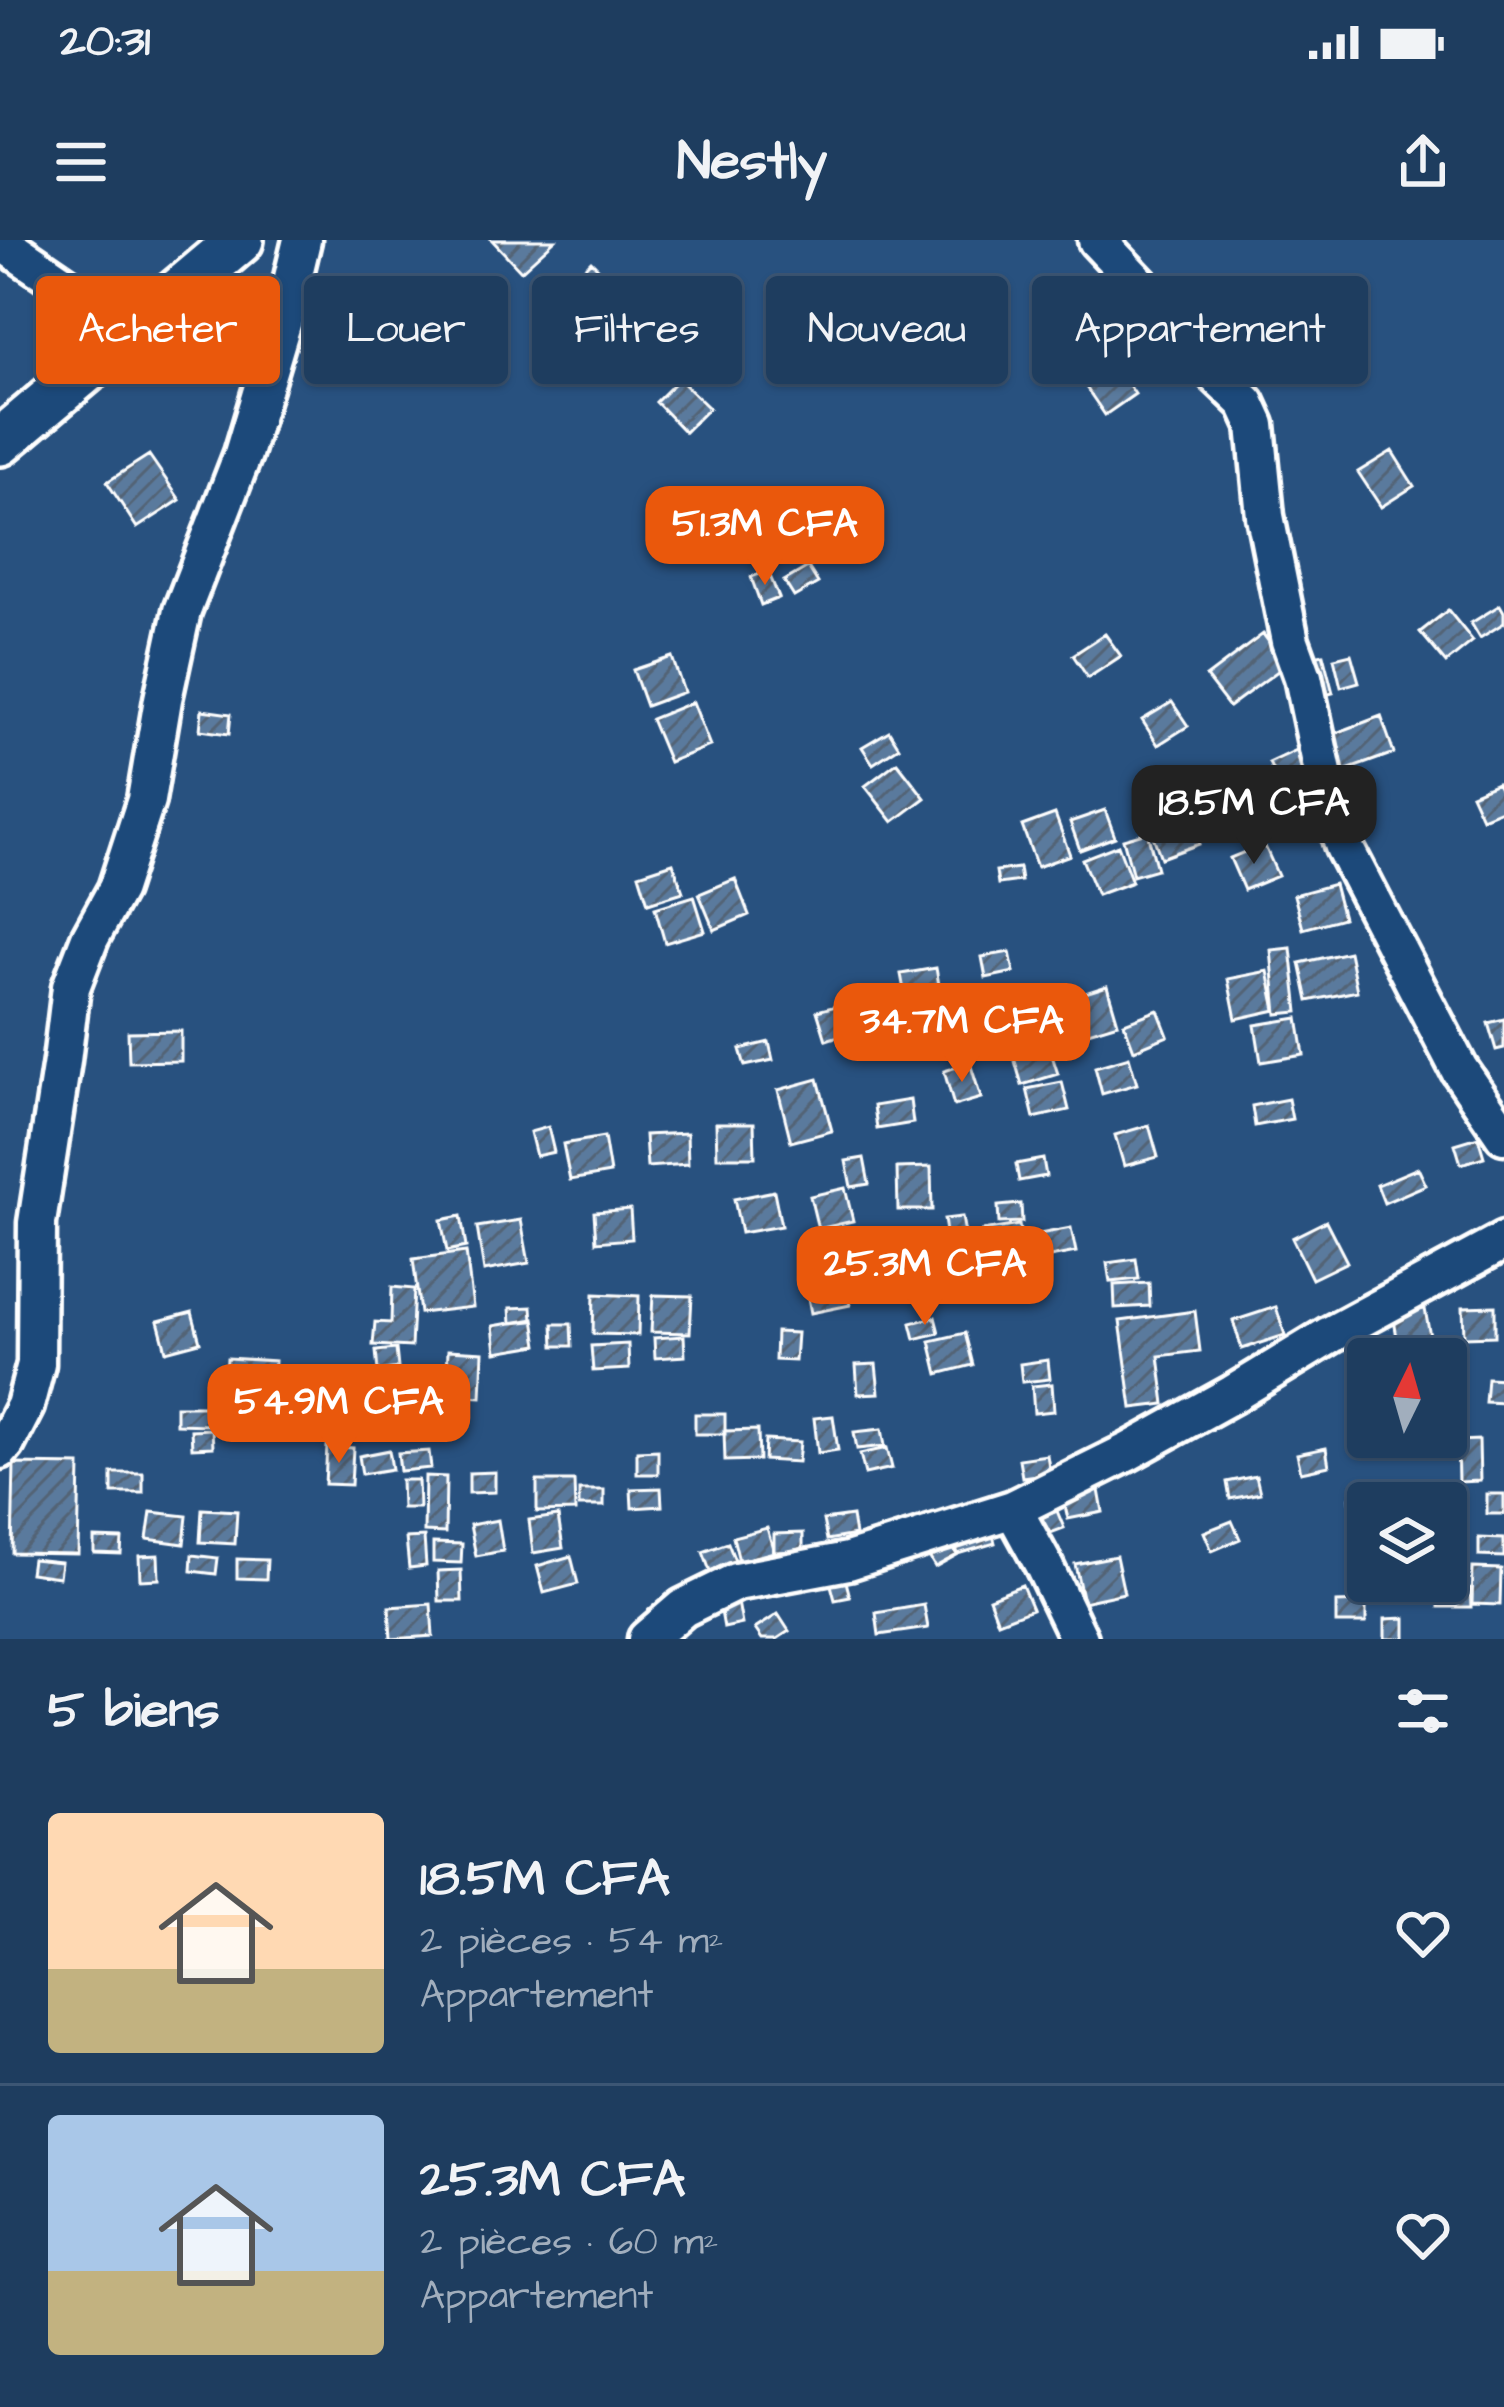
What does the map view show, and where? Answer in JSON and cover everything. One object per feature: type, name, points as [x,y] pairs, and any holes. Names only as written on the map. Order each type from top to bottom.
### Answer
[{"type":"main road","points":[[197,276],[240,240]]},
{"type":"main road","points":[[0,442],[68,384]]},
{"type":"street","points":[[0,1450],[25,1406],[36,1364],[37,1223],[71,986],[117,889],[146,800],[182,611],[243,454],[302,240]]},
{"type":"street","points":[[1096,240],[1172,318],[1200,359],[1246,404],[1256,425],[1265,516],[1290,641],[1303,676],[1329,801],[1344,847],[1460,1069],[1504,1135]]},
{"type":"street","points":[[0,241],[51,276]]},
{"type":"street","points":[[647,1639],[682,1608],[736,1582],[848,1561],[1013,1509],[1233,1394],[1330,1335],[1504,1241]]},
{"type":"street","points":[[1013,1509],[1079,1639]]},
{"type":"building","points":[[492,240],[555,240],[521,271]]},
{"type":"building","points":[[591,261],[606,276],[576,276]]},
{"type":"building","points":[[674,384],[684,384],[709,408],[685,432],[656,402]]},
{"type":"building","points":[[1084,384],[1128,384],[1135,394],[1105,415]]},
{"type":"building","points":[[1392,451],[1414,486],[1381,507],[1358,472]]},
{"type":"building","points":[[149,455],[180,500],[137,528],[107,482]]},
{"type":"building","points":[[808,567],[818,583],[794,597],[784,581]]},
{"type":"building","points":[[768,571],[779,598],[761,605],[751,577]]},
{"type":"building","points":[[1500,605],[1504,623],[1480,638],[1471,623]]},
{"type":"building","points":[[1448,610],[1473,641],[1446,663],[1420,632]]},
{"type":"building","points":[[1105,634],[1121,656],[1088,678],[1073,655]]},
{"type":"building","points":[[1263,634],[1286,665],[1229,707],[1206,677]]},
{"type":"building","points":[[1323,654],[1333,693],[1294,703],[1284,663]]},
{"type":"building","points":[[1351,654],[1359,682],[1341,687],[1334,658]]},
{"type":"building","points":[[672,657],[684,692],[646,706],[633,670]]},
{"type":"building","points":[[693,702],[710,746],[669,762],[651,719]]},
{"type":"building","points":[[1172,702],[1188,726],[1158,745],[1142,720]]},
{"type":"building","points":[[202,710],[231,714],[229,734],[200,730]]},
{"type":"building","points":[[1381,716],[1394,753],[1344,771],[1331,735]]},
{"type":"building","points":[[889,731],[899,747],[873,764],[862,747]]},
{"type":"building","points":[[1301,748],[1316,779],[1284,794],[1269,763]]},
{"type":"building","points":[[897,762],[925,798],[893,822],[865,786]]},
{"type":"building","points":[[1497,783],[1504,809],[1482,818],[1471,794]]},
{"type":"building","points":[[1175,791],[1181,810],[1153,819],[1147,800]]},
{"type":"building","points":[[1105,810],[1115,837],[1080,850],[1070,822]]},
{"type":"building","points":[[1055,814],[1070,855],[1037,867],[1022,826]]},
{"type":"building","points":[[1189,814],[1199,844],[1161,858],[1150,828]]},
{"type":"building","points":[[1147,832],[1157,869],[1133,876],[1123,839]]},
{"type":"building","points":[[1264,844],[1278,876],[1244,890],[1230,858]]},
{"type":"building","points":[[1118,845],[1132,882],[1097,895],[1082,859]]},
{"type":"building","points":[[673,863],[683,892],[648,903],[639,874]]},
{"type":"building","points":[[1019,868],[1021,881],[998,884],[996,871]]},
{"type":"building","points":[[735,879],[749,915],[714,930],[699,894]]},
{"type":"building","points":[[1334,884],[1343,918],[1303,929],[1294,895]]},
{"type":"building","points":[[694,896],[705,931],[665,943],[655,908]]},
{"type":"building","points":[[1291,948],[1298,1012],[1277,1014],[1271,950]]},
{"type":"building","points":[[1010,952],[1014,972],[986,978],[982,957]]},
{"type":"building","points":[[1349,952],[1357,991],[1308,1001],[1300,963]]},
{"type":"building","points":[[936,968],[941,996],[906,1001],[901,974]]},
{"type":"building","points":[[1268,971],[1276,1010],[1236,1019],[1228,979]]},
{"type":"building","points":[[1107,986],[1118,1023],[1085,1033],[1073,997]]},
{"type":"building","points":[[885,995],[890,1017],[856,1026],[850,1004]]},
{"type":"building","points":[[1038,997],[1041,1030],[1024,1032],[1022,998]]},
{"type":"building","points":[[836,1006],[845,1034],[826,1040],[817,1011]]},
{"type":"building","points":[[1158,1010],[1168,1036],[1134,1050],[1124,1023]]},
{"type":"building","points":[[1298,1018],[1304,1055],[1261,1062],[1255,1025]]},
{"type":"building","points":[[1504,1019],[1504,1048],[1496,1050],[1488,1023]]},
{"type":"building","points":[[181,1031],[181,1061],[129,1062],[128,1032]]},
{"type":"building","points":[[922,1034],[924,1051],[904,1054],[901,1037]]},
{"type":"building","points":[[1045,1034],[1058,1074],[1022,1085],[1010,1044]]},
{"type":"building","points":[[769,1042],[773,1060],[745,1066],[740,1049]]},
{"type":"building","points":[[1129,1057],[1137,1084],[1102,1094],[1095,1067]]},
{"type":"building","points":[[970,1063],[981,1098],[954,1106],[944,1071]]},
{"type":"building","points":[[818,1079],[832,1131],[791,1142],[778,1090]]},
{"type":"building","points":[[1062,1082],[1069,1110],[1034,1118],[1027,1089]]},
{"type":"building","points":[[1288,1099],[1292,1119],[1255,1126],[1252,1106]]},
{"type":"building","points":[[910,1100],[913,1123],[877,1129],[874,1106]]},
{"type":"building","points":[[716,1123],[754,1123],[755,1157],[717,1157]]},
{"type":"building","points":[[1149,1125],[1158,1157],[1124,1166],[1115,1135]]},
{"type":"building","points":[[548,1127],[554,1152],[536,1156],[530,1132]]},
{"type":"building","points":[[687,1133],[688,1164],[647,1167],[645,1135]]},
{"type":"building","points":[[604,1137],[610,1173],[570,1180],[563,1144]]},
{"type":"building","points":[[1478,1137],[1484,1157],[1461,1164],[1455,1144]]},
{"type":"building","points":[[864,1158],[869,1184],[851,1187],[846,1161]]},
{"type":"building","points":[[1043,1159],[1046,1176],[1019,1181],[1016,1164]]},
{"type":"building","points":[[931,1167],[932,1210],[898,1210],[897,1168]]},
{"type":"building","points":[[1418,1168],[1426,1185],[1384,1203],[1377,1185]]},
{"type":"building","points":[[845,1188],[853,1221],[818,1229],[810,1196]]},
{"type":"building","points":[[774,1191],[781,1226],[741,1233],[734,1199]]},
{"type":"building","points":[[1021,1204],[1022,1222],[999,1223],[998,1206]]},
{"type":"building","points":[[630,1209],[632,1239],[596,1242],[594,1212]]},
{"type":"building","points":[[461,1216],[466,1247],[447,1251],[441,1220]]},
{"type":"building","points":[[962,1217],[968,1251],[985,1247],[982,1231],[1019,1225],[1026,1265],[953,1277],[944,1219]]},
{"type":"building","points":[[521,1220],[529,1263],[484,1271],[477,1227]]},
{"type":"building","points":[[1326,1221],[1347,1262],[1312,1279],[1292,1238]]},
{"type":"building","points":[[1071,1228],[1076,1252],[1034,1260],[1029,1236]]},
{"type":"building","points":[[945,1248],[948,1279],[914,1281],[911,1251]]},
{"type":"building","points":[[466,1252],[473,1307],[420,1313],[413,1259]]},
{"type":"building","points":[[1136,1259],[1139,1279],[1110,1282],[1107,1263]]},
{"type":"building","points":[[841,1264],[850,1305],[811,1313],[803,1272]]},
{"type":"building","points":[[1149,1283],[1150,1306],[1115,1308],[1114,1285]]},
{"type":"building","points":[[392,1287],[414,1289],[411,1347],[373,1345],[375,1322],[391,1323]]},
{"type":"building","points":[[594,1294],[639,1296],[638,1335],[593,1334]]},
{"type":"building","points":[[653,1295],[692,1296],[690,1333],[651,1332]]},
{"type":"building","points":[[1495,1306],[1495,1336],[1464,1337],[1463,1307]]},
{"type":"building","points":[[532,1307],[533,1321],[511,1323],[510,1308]]},
{"type":"building","points":[[1276,1307],[1285,1335],[1242,1349],[1233,1321]]},
{"type":"building","points":[[1425,1309],[1430,1338],[1397,1338],[1393,1314]]},
{"type":"building","points":[[1195,1311],[1200,1351],[1159,1356],[1165,1404],[1132,1408],[1120,1321]]},
{"type":"building","points":[[192,1312],[200,1342],[166,1351],[158,1321]]},
{"type":"building","points":[[935,1317],[939,1333],[915,1339],[911,1323]]},
{"type":"building","points":[[534,1319],[538,1345],[496,1352],[493,1326]]},
{"type":"building","points":[[553,1324],[571,1324],[572,1346],[554,1346]]},
{"type":"building","points":[[776,1332],[797,1333],[795,1361],[775,1360]]},
{"type":"building","points":[[965,1333],[973,1365],[938,1374],[930,1341]]},
{"type":"building","points":[[684,1336],[685,1356],[655,1358],[654,1338]]},
{"type":"building","points":[[628,1344],[629,1369],[593,1371],[591,1346]]},
{"type":"building","points":[[396,1349],[398,1368],[378,1371],[376,1351]]},
{"type":"building","points":[[448,1350],[483,1352],[481,1397],[446,1395]]},
{"type":"building","points":[[227,1358],[275,1361],[272,1413],[224,1410]]},
{"type":"building","points":[[1048,1360],[1050,1379],[1022,1382],[1020,1364]]},
{"type":"building","points":[[876,1364],[879,1393],[858,1394],[856,1365]]},
{"type":"building","points":[[1487,1378],[1504,1379],[1504,1403],[1485,1402]]},
{"type":"building","points":[[1052,1384],[1054,1411],[1034,1413],[1032,1386]]},
{"type":"building","points":[[176,1406],[209,1406],[209,1425],[176,1424]]},
{"type":"building","points":[[695,1414],[725,1414],[725,1434],[695,1434]]},
{"type":"building","points":[[833,1416],[838,1450],[818,1453],[814,1418]]},
{"type":"building","points":[[352,1418],[352,1436],[311,1436],[310,1419]]},
{"type":"building","points":[[212,1429],[213,1447],[192,1448],[191,1430]]},
{"type":"building","points":[[882,1429],[885,1446],[857,1449],[854,1432]]},
{"type":"building","points":[[758,1430],[759,1460],[725,1461],[724,1431]]},
{"type":"building","points":[[765,1440],[800,1442],[798,1462],[764,1460]]},
{"type":"building","points":[[1479,1440],[1480,1481],[1458,1482],[1457,1458],[1467,1458],[1467,1441]]},
{"type":"building","points":[[327,1446],[353,1448],[351,1485],[325,1484]]},
{"type":"building","points":[[887,1448],[892,1468],[865,1474],[860,1454]]},
{"type":"building","points":[[1326,1448],[1329,1466],[1301,1472],[1297,1454]]},
{"type":"building","points":[[389,1450],[392,1469],[362,1474],[359,1456]]},
{"type":"building","points":[[658,1450],[658,1474],[637,1474],[637,1451]]},
{"type":"building","points":[[429,1451],[431,1468],[400,1471],[398,1453]]},
{"type":"building","points":[[1047,1455],[1050,1473],[1022,1477],[1019,1459]]},
{"type":"building","points":[[14,1464],[80,1465],[78,1554],[12,1553]]},
{"type":"building","points":[[495,1472],[495,1492],[469,1493],[469,1473]]},
{"type":"building","points":[[112,1473],[143,1473],[143,1493],[112,1493]]},
{"type":"building","points":[[425,1476],[446,1477],[445,1533],[424,1532]]},
{"type":"building","points":[[1256,1476],[1260,1493],[1230,1499],[1227,1482]]},
{"type":"building","points":[[401,1480],[418,1480],[419,1508],[402,1508]]},
{"type":"building","points":[[537,1481],[574,1481],[575,1511],[537,1512]]},
{"type":"building","points":[[661,1488],[662,1506],[632,1508],[631,1489]]},
{"type":"building","points":[[579,1490],[604,1490],[604,1506],[579,1506]]},
{"type":"building","points":[[1099,1490],[1103,1512],[1068,1519],[1063,1497]]},
{"type":"building","points":[[1487,1494],[1504,1494],[1504,1514],[1487,1514]]},
{"type":"building","points":[[202,1509],[237,1511],[235,1544],[200,1542]]},
{"type":"building","points":[[1057,1511],[1064,1528],[1013,1547],[1007,1530]]},
{"type":"building","points":[[151,1512],[187,1516],[184,1544],[147,1539]]},
{"type":"building","points":[[558,1516],[563,1548],[533,1553],[529,1520]]},
{"type":"building","points":[[852,1516],[855,1535],[827,1540],[823,1520]]},
{"type":"building","points":[[498,1520],[503,1551],[476,1556],[470,1525]]},
{"type":"building","points":[[1232,1521],[1240,1539],[1212,1551],[1204,1532]]},
{"type":"building","points":[[990,1523],[995,1543],[958,1554],[952,1534]]},
{"type":"building","points":[[767,1528],[774,1552],[739,1561],[733,1537]]},
{"type":"building","points":[[803,1533],[803,1551],[774,1552],[774,1534]]},
{"type":"building","points":[[945,1534],[957,1555],[935,1567],[923,1546]]},
{"type":"building","points":[[424,1537],[426,1566],[409,1568],[406,1538]]},
{"type":"building","points":[[94,1538],[122,1539],[121,1554],[94,1553]]},
{"type":"building","points":[[1479,1538],[1504,1539],[1504,1557],[1479,1556]]},
{"type":"building","points":[[433,1543],[462,1544],[461,1563],[433,1562]]},
{"type":"building","points":[[728,1543],[735,1561],[710,1571],[703,1552]]},
{"type":"building","points":[[158,1555],[159,1579],[140,1580],[139,1556]]},
{"type":"building","points":[[192,1555],[218,1558],[216,1574],[191,1571]]},
{"type":"building","points":[[571,1556],[578,1584],[544,1593],[537,1566]]},
{"type":"building","points":[[1116,1556],[1124,1593],[1083,1602],[1075,1564]]},
{"type":"building","points":[[32,1559],[61,1562],[59,1577],[30,1573]]},
{"type":"building","points":[[237,1559],[267,1560],[266,1579],[237,1578]]},
{"type":"building","points":[[1473,1568],[1501,1569],[1500,1605],[1472,1604]]},
{"type":"building","points":[[461,1570],[462,1601],[439,1601],[438,1571]]},
{"type":"building","points":[[843,1570],[850,1597],[835,1600],[828,1574]]},
{"type":"building","points":[[1022,1585],[1032,1609],[998,1622],[989,1598]]},
{"type":"building","points":[[1467,1588],[1471,1607],[1439,1607],[1439,1602],[1467,1602]]},
{"type":"building","points":[[738,1602],[742,1624],[724,1628],[720,1606]]},
{"type":"building","points":[[1366,1602],[1366,1623],[1336,1623],[1336,1603]]},
{"type":"building","points":[[431,1604],[433,1636],[391,1639],[389,1607]]},
{"type":"building","points":[[924,1605],[928,1628],[879,1635],[876,1613]]},
{"type":"building","points":[[778,1614],[789,1631],[777,1639],[762,1639],[755,1629]]},
{"type":"building","points":[[1405,1618],[1405,1639],[1385,1639],[1385,1619]]}]
